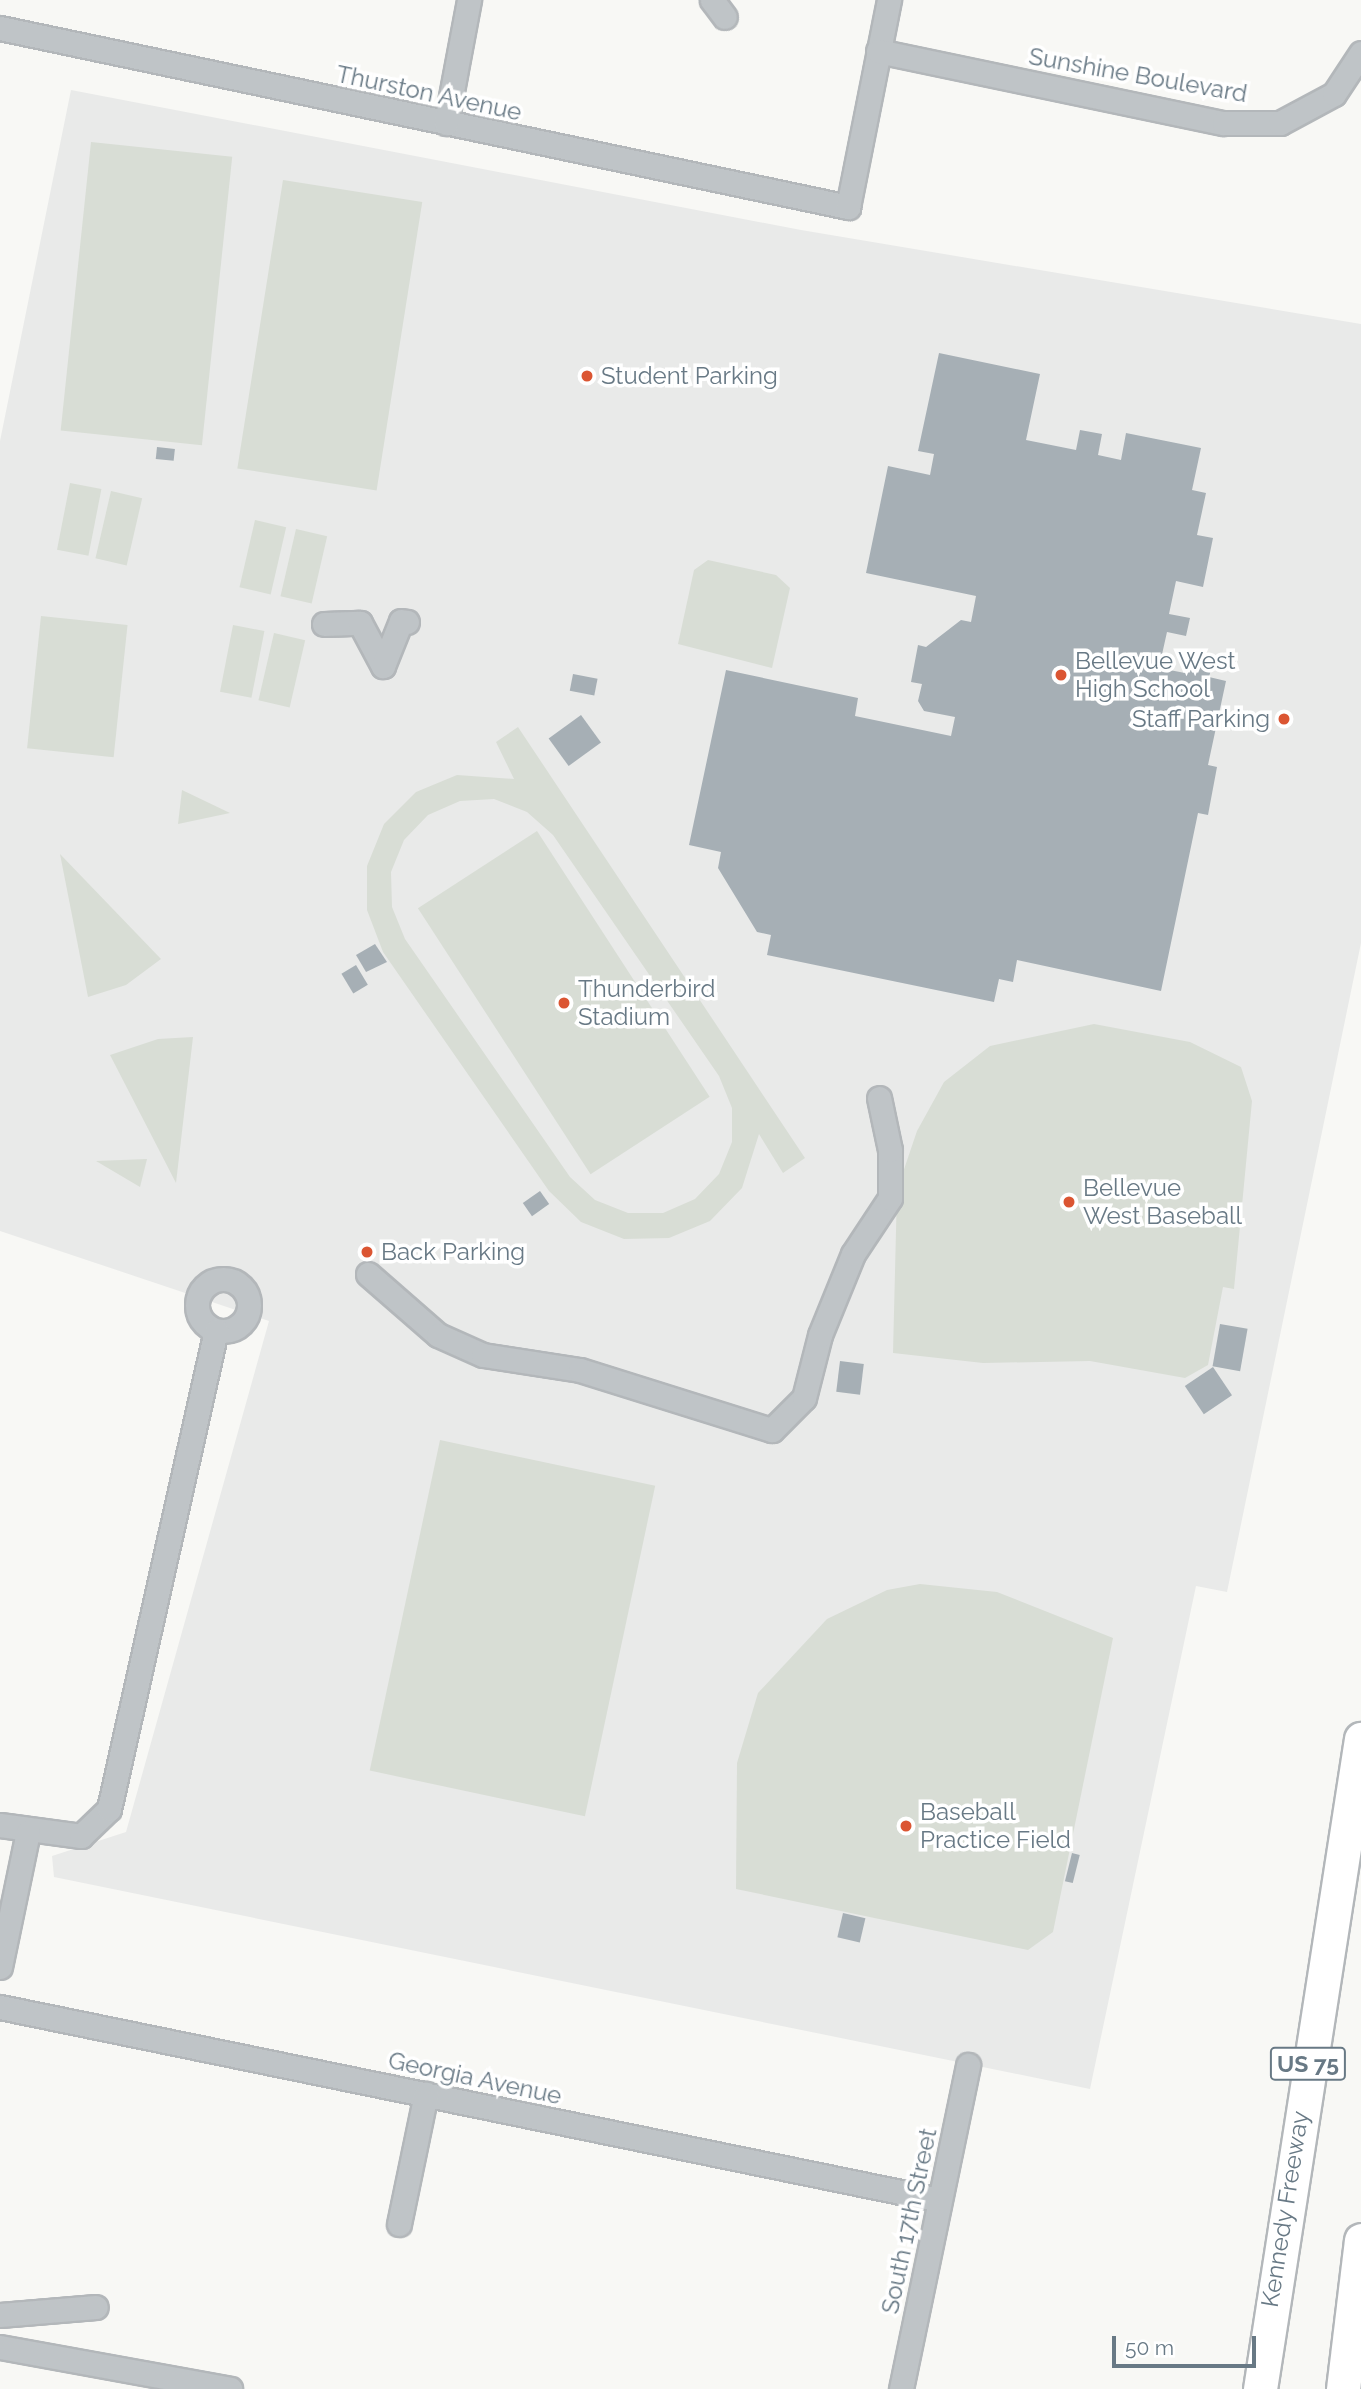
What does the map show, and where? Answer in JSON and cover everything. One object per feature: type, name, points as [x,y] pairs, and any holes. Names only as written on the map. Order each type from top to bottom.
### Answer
[{"type":"highway","name":"Kennedy Freeway","points":[[1260,2389],[1361,1740]]},
{"type":"highway","points":[[1343,2389],[1361,2240]]},
{"type":"street","points":[[446,123],[469,0]]},
{"type":"street","points":[[878,51],[889,0]]},
{"type":"street","name":"Thurston Avenue","points":[[0,28],[848,207],[878,51]]},
{"type":"street","name":"Sunshine Boulevard","points":[[878,51],[1224,123],[1266,123],[1307,113],[1334,94],[1361,53]]},
{"type":"street","points":[[324,624],[360,623],[383,666],[401,621],[407,622]]},
{"type":"street","points":[[368,1274],[438,1335],[483,1355],[580,1370],[772,1430],[804,1398],[820,1335],[853,1254],[890,1198],[890,1150],[879,1098]]},
{"type":"street","points":[[0,1825],[28,1832],[81,1836],[109,1809],[216,1331]]},
{"type":"street","points":[[0,1968],[28,1832]]},
{"type":"street","name":"Georgia Avenue","points":[[0,2007],[939,2200]]},
{"type":"street","name":"South 17th Street","points":[[901,2389],[968,2065]]},
{"type":"street","points":[[400,2224],[426,2094]]},
{"type":"street","points":[[0,2315],[96,2307]]},
{"type":"street","points":[[0,2347],[230,2389]]},
{"type":"shaded area","name":"Bellevue West High School","points":[[71,90],[801,230],[1361,324],[1361,943],[1227,1592],[1196,1586],[1090,2089],[54,1877],[52,1856],[126,1832],[269,1321],[0,1231],[0,441]]},
{"type":"shaded area","points":[[91,142],[232,157],[202,445],[61,430]]},
{"type":"shaded area","points":[[283,180],[422,202],[377,490],[237,468]]},
{"type":"shaded area","points":[[70,483],[101,489],[88,556],[57,550]]},
{"type":"shaded area","points":[[111,491],[142,498],[127,565],[95,558]]},
{"type":"shaded area","points":[[255,520],[286,527],[271,594],[239,587]]},
{"type":"shaded area","points":[[296,529],[327,536],[312,603],[280,596]]},
{"type":"shaded area","points":[[708,560],[776,575],[790,588],[772,668],[678,644],[694,570]]},
{"type":"shaded area","points":[[41,616],[128,625],[114,757],[27,748]]},
{"type":"shaded area","points":[[233,625],[264,631],[251,698],[220,692]]},
{"type":"shaded area","points":[[274,633],[305,640],[290,707],[258,700]]},
{"type":"shaded area","points":[[518,727],[805,1158],[783,1173],[759,1134],[742,1188],[710,1221],[669,1238],[624,1239],[581,1222],[549,1191],[383,952],[367,910],[367,866],[384,824],[416,792],[457,775],[514,779],[496,742]],"holes":[[[494,799],[527,812],[553,835],[719,1076],[732,1108],[732,1142],[719,1174],[695,1199],[663,1213],[628,1213],[595,1200],[570,1177],[405,939],[392,907],[391,872],[404,840],[428,815],[460,801]]]},
{"type":"shaded area","points":[[182,790],[230,813],[178,824]]},
{"type":"shaded area","name":"Thunderbird Stadium","points":[[537,831],[710,1097],[591,1174],[418,908]]},
{"type":"shaded area","points":[[60,854],[161,959],[126,985],[88,997]]},
{"type":"shaded area","name":"Bellevue West Baseball","points":[[1094,1024],[1190,1042],[1241,1067],[1252,1101],[1234,1289],[1223,1287],[1208,1365],[1185,1378],[1090,1361],[983,1363],[893,1353],[897,1190],[917,1131],[944,1082],[990,1046]]},
{"type":"shaded area","points":[[193,1037],[176,1183],[110,1055],[158,1039]]},
{"type":"shaded area","points":[[147,1159],[140,1187],[96,1161]]},
{"type":"shaded area","points":[[440,1440],[655,1486],[585,1816],[370,1771]]},
{"type":"shaded area","name":"Baseball Practice Field","points":[[920,1584],[997,1592],[1113,1638],[1053,1932],[1028,1950],[736,1889],[737,1763],[758,1693],[827,1619],[887,1590]]},
{"type":"building","name":"Bellevue West High School","points":[[939,353],[1040,374],[1026,440],[1076,450],[1080,430],[1102,434],[1098,455],[1121,460],[1126,433],[1201,448],[1192,490],[1206,493],[1197,535],[1213,538],[1203,587],[1176,581],[1169,614],[1190,618],[1186,636],[1167,632],[1159,668],[1185,673],[1187,661],[1212,666],[1209,677],[1226,681],[1208,765],[1217,767],[1208,815],[1198,813],[1161,991],[1017,960],[1013,982],[999,979],[994,1002],[767,955],[771,935],[757,932],[718,868],[721,852],[689,845],[726,670],[858,698],[855,716],[951,736],[955,717],[924,711],[918,701],[922,684],[911,682],[918,645],[926,647],[961,620],[971,622],[976,596],[866,573],[888,466],[930,475],[934,454],[918,451]]},
{"type":"building","points":[[157,447],[175,449],[174,461],[156,459]]},
{"type":"building","points":[[573,674],[598,679],[594,695],[570,691]]},
{"type":"building","points":[[581,715],[601,743],[569,766],[549,739]]},
{"type":"building","points":[[375,944],[387,962],[366,972],[356,955]]},
{"type":"building","points":[[356,965],[368,985],[353,993],[341,974]]},
{"type":"building","points":[[540,1191],[549,1204],[532,1216],[523,1203]]},
{"type":"building","points":[[1220,1324],[1248,1329],[1240,1371],[1213,1366]]},
{"type":"building","points":[[840,1361],[864,1364],[860,1395],[836,1392]]},
{"type":"building","points":[[1213,1367],[1232,1395],[1204,1414],[1185,1386]]},
{"type":"building","points":[[1072,1853],[1080,1855],[1073,1883],[1065,1881]]},
{"type":"building","points":[[843,1913],[865,1918],[860,1943],[837,1937]]},
{"type":"place","name":"Student Parking","points":[[587,376]]},
{"type":"place","name":"Bellevue West High School","points":[[1061,675]]},
{"type":"place","name":"Staff Parking","points":[[1284,719]]},
{"type":"place","name":"Thunderbird Stadium","points":[[564,1003]]},
{"type":"place","name":"Bellevue West Baseball","points":[[1069,1202]]},
{"type":"place","name":"Back Parking","points":[[367,1252]]},
{"type":"place","name":"Baseball Practice Field","points":[[906,1826]]}]
